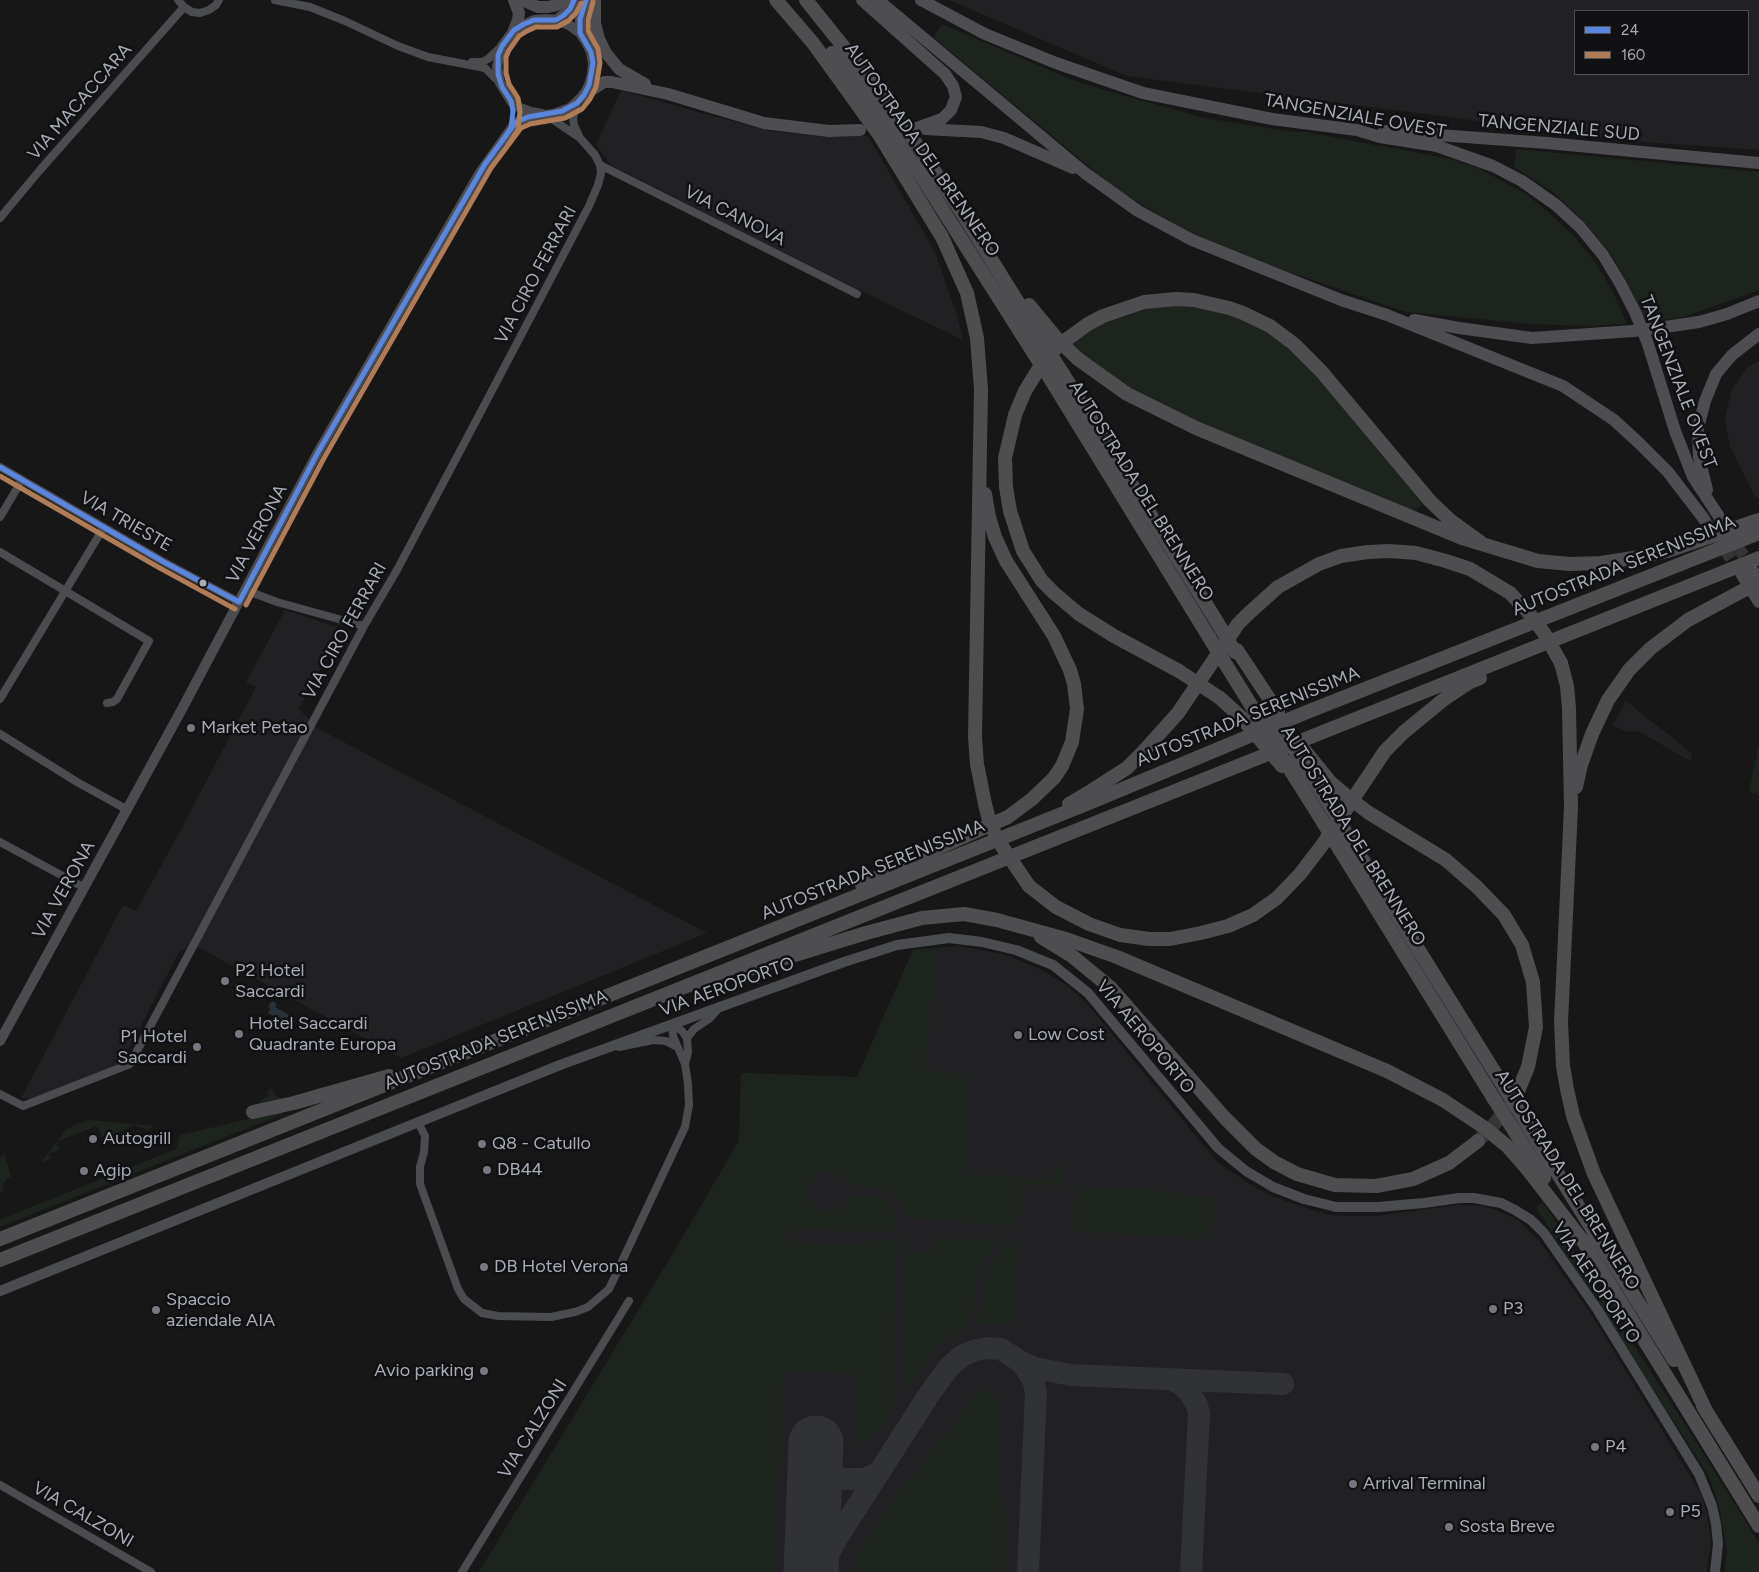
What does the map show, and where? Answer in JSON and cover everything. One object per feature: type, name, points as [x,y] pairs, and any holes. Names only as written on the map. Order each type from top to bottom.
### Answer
[{"type":"highway","points":[[514,0],[518,13],[518,20],[514,30]]},
{"type":"highway","points":[[522,0],[538,7],[548,7],[557,5],[565,0]]},
{"type":"highway","points":[[594,0],[594,23],[606,53],[626,74],[668,94]]},
{"type":"highway","points":[[776,0],[813,43],[880,136],[942,237],[967,293],[978,338],[981,389],[975,737],[977,764],[989,820],[997,838],[1029,886],[1056,907],[1089,924],[1120,935],[1149,939],[1170,939],[1201,933],[1228,926],[1253,915],[1276,898],[1300,874],[1323,844],[1385,751],[1424,714],[1470,682],[1560,645],[1633,608]]},
{"type":"highway","name":"AUTOSTRADA DEL BRENNERO","points":[[787,0],[826,45],[861,90],[920,174],[999,296],[1044,356]]},
{"type":"highway","name":"AUTOSTRADA DEL BRENNERO","points":[[806,0],[884,98],[940,178],[989,256],[1057,377],[1276,713],[1349,838],[1512,1092],[1525,1121],[1759,1496]]},
{"type":"highway","points":[[862,0],[945,74],[953,86],[956,97],[951,110],[942,119],[917,128],[981,132],[1004,138],[1085,174]]},
{"type":"highway","name":"TANGENZIALE OVEST","points":[[878,0],[1085,174],[1138,211],[1192,240],[1341,300],[1387,315],[1563,386],[1614,420],[1640,443],[1668,472],[1704,519]]},
{"type":"highway","name":"TANGENZIALE OVEST","points":[[921,0],[984,34],[1056,64],[1143,93],[1272,119],[1356,130],[1380,137],[1437,146],[1493,166],[1522,181],[1549,200],[1580,227],[1603,255],[1635,312],[1648,344],[1675,431],[1693,477],[1714,510],[1703,480],[1699,457],[1698,428],[1705,401],[1716,374],[1738,349],[1759,334]]},
{"type":"highway","points":[[936,0],[984,34]]},
{"type":"highway","points":[[580,99],[604,82],[612,82],[668,94],[764,123],[828,131],[860,130]]},
{"type":"highway","name":"TANGENZIALE SUD","points":[[1356,130],[1404,131],[1759,163]]},
{"type":"highway","points":[[989,256],[1058,340],[1078,359],[1126,394],[1179,420],[1462,538],[1538,561],[1577,564],[1601,563],[1646,556],[1702,540],[1759,520]]},
{"type":"highway","points":[[1283,763],[1242,718],[1220,698],[1179,671],[1114,636],[1079,614],[1054,594],[1042,581],[1023,551],[1008,505],[1005,458],[1015,415],[1025,391],[1043,362],[1059,345],[1081,329],[1103,316],[1144,302],[1176,299],[1194,300],[1230,308],[1270,326],[1294,344],[1321,371],[1430,501],[1451,522],[1480,542]]},
{"type":"highway","points":[[1699,322],[1727,314],[1759,301]]},
{"type":"highway","points":[[1387,315],[1459,328],[1532,338],[1633,331],[1719,320],[1759,307]]},
{"type":"highway","name":"AUTOSTRADA DEL BRENNERO","points":[[1057,377],[1209,637],[1259,718],[1283,763],[1340,850],[1759,1526]]},
{"type":"highway","points":[[740,943],[929,852],[1008,817],[1046,787],[1062,766],[1070,748],[1075,724],[1077,709],[1074,684],[1064,654],[1006,561],[995,537],[989,517],[980,461]]},
{"type":"highway","name":"AUTOSTRADA SERENISSIMA","points":[[0,1240],[1017,832],[1307,712],[1759,533]]},
{"type":"highway","points":[[1017,832],[1091,791],[1127,768],[1144,752],[1178,713],[1238,624],[1278,587],[1319,564],[1341,556],[1368,552],[1416,553],[1470,569],[1510,593],[1544,633],[1561,664],[1567,686],[1571,807],[1561,1022],[1563,1066],[1573,1116],[1594,1174],[1707,1413]]},
{"type":"highway","name":"AUTOSTRADA SERENISSIMA","points":[[0,1260],[652,998],[1759,558]]},
{"type":"highway","points":[[1571,807],[1581,765],[1592,734],[1608,700],[1629,670],[1651,648],[1688,620],[1742,591],[1753,578]]},
{"type":"highway","points":[[1753,578],[1759,602]]},
{"type":"highway","points":[[1301,753],[1348,798],[1446,860],[1477,887],[1504,915],[1522,945],[1533,982],[1536,1027],[1528,1067],[1512,1092]]},
{"type":"highway","points":[[652,998],[866,933],[922,918],[964,914],[1026,927],[1118,957],[1388,1071],[1443,1100],[1485,1128],[1507,1146],[1586,1245]]},
{"type":"highway","points":[[1026,927],[1072,956],[1111,988],[1224,1117],[1262,1153],[1274,1162],[1297,1174],[1335,1186],[1376,1186],[1413,1179],[1449,1163],[1478,1141]]},
{"type":"highway","points":[[253,1112],[294,1103],[378,1078],[422,1071]]},
{"type":"street","points":[[178,0],[192,12],[200,13],[209,10],[219,0]]},
{"type":"street","points":[[275,0],[310,7],[344,20],[398,46],[428,56],[485,68],[500,83],[511,101],[513,111],[511,128]]},
{"type":"street","points":[[556,20],[570,9],[574,0]]},
{"type":"street","points":[[580,33],[580,19],[586,0]]},
{"type":"street","name":"VIA MACACCARA","points":[[0,218],[184,7]]},
{"type":"street","points":[[462,63],[482,62],[488,59],[502,46],[514,30],[534,20],[556,20],[569,25],[580,33],[589,47],[593,63],[589,85],[580,99],[573,118],[580,138]]},
{"type":"street","points":[[500,83],[497,66],[502,46]]},
{"type":"street","points":[[511,128],[522,118],[562,111],[580,99]]},
{"type":"street","points":[[511,101],[520,108],[544,114],[580,138],[595,155],[600,165]]},
{"type":"street","name":"VIA VERONA","points":[[0,1041],[239,602],[317,454],[479,174],[511,128]]},
{"type":"street","name":"VIA CANOVA","points":[[600,165],[857,294]]},
{"type":"street","name":"VIA CIRO FERRARI","points":[[0,1094],[23,1106],[130,1064],[364,626],[410,544],[589,206],[598,185],[601,173],[600,165]]},
{"type":"street","name":"VIA TRIESTE","points":[[0,467],[239,602]]},
{"type":"street","points":[[0,516],[22,480]]},
{"type":"street","points":[[0,699],[104,527]]},
{"type":"street","points":[[0,552],[149,641],[117,699],[107,703]]},
{"type":"street","points":[[245,590],[277,602],[364,626]]},
{"type":"street","points":[[0,734],[77,782],[126,809]]},
{"type":"street","points":[[0,842],[83,887]]},
{"type":"street","name":"VIA AEROPORTO","points":[[0,1291],[595,1051],[844,962],[897,945],[949,938],[982,942],[1016,950],[1053,966],[1088,993],[1218,1148],[1246,1171],[1273,1187],[1304,1199],[1336,1207],[1378,1207],[1474,1198],[1501,1204],[1531,1220],[1544,1233],[1571,1270],[1699,1474],[1712,1506],[1718,1544],[1716,1572]]},
{"type":"street","points":[[687,1038],[694,1028],[709,1019],[721,1006]]},
{"type":"street","points":[[672,1024],[682,1031],[687,1038],[688,1052],[685,1064]]},
{"type":"street","points":[[418,1122],[425,1136],[424,1152],[420,1167],[420,1184],[458,1289],[464,1299],[482,1313],[498,1316],[531,1318],[562,1315],[588,1307],[610,1289],[685,1127],[689,1105],[688,1084],[685,1064],[673,1036],[672,1024]]},
{"type":"street","points":[[595,1051],[653,1040],[666,1041],[677,1047]]},
{"type":"street","name":"VIA CALZONI","points":[[462,1572],[629,1302]]},
{"type":"street","name":"VIA CALZONI","points":[[0,1484],[151,1572]]},
{"type":"shaded area","points":[[949,0],[1759,0],[1759,150],[1643,142],[1127,76]]},
{"type":"shaded area","points":[[942,24],[1070,79],[1205,118],[1286,131],[1306,132],[1450,159],[1480,169],[1526,194],[1573,235],[1596,263],[1612,290],[1627,324],[1589,326],[1530,324],[1406,312],[1248,258],[1194,235],[1117,190],[933,37]]},
{"type":"shaded area","points":[[621,90],[771,131],[830,137],[868,136],[935,252],[957,315],[963,340],[832,277],[612,166],[596,145]]},
{"type":"shaded area","points":[[1516,149],[1759,172],[1759,290],[1684,317],[1645,322],[1627,282],[1610,253],[1586,224],[1554,193],[1514,167]]},
{"type":"shaded area","points":[[1183,304],[1222,310],[1271,333],[1305,361],[1422,501],[1421,506],[1416,510],[1411,510],[1175,415],[1098,370],[1069,343],[1087,330],[1140,308]]},
{"type":"shaded area","points":[[1759,361],[1759,498],[1756,499],[1730,446],[1725,419],[1731,391],[1747,368]]},
{"type":"shaded area","points":[[285,610],[342,629],[299,709],[317,728],[707,933],[401,1058],[200,948],[180,950],[121,1064],[33,1098],[21,1098],[123,905],[136,911],[178,835],[256,687],[246,682]]},
{"type":"shaded area","points":[[1626,701],[1693,754],[1690,761],[1638,731],[1627,732],[1613,725]]},
{"type":"shaded area","points":[[1759,744],[1759,796],[1749,791]]},
{"type":"shaded area","points":[[959,946],[1003,954],[1042,970],[1068,986],[1089,1006],[1218,1163],[1258,1189],[1277,1198],[1325,1214],[1376,1216],[1457,1205],[1483,1206],[1518,1220],[1538,1239],[1591,1314],[1700,1492],[1707,1513],[1711,1543],[1706,1572],[479,1572],[672,1255],[739,1141],[741,1073],[857,1077],[913,950]]},
{"type":"shaded area","points":[[938,948],[924,1068],[969,1077],[966,1173],[1051,1180],[1053,1167],[1065,1168],[1062,1182],[1058,1186],[1022,1186],[1020,1219],[1010,1226],[914,1218],[906,1215],[898,1198],[888,1191],[878,1187],[851,1186],[841,1173],[830,1171],[819,1174],[810,1180],[807,1192],[811,1202],[818,1209],[829,1213],[839,1211],[852,1195],[883,1198],[892,1205],[896,1231],[787,1229],[788,1242],[866,1245],[867,1240],[897,1240],[891,1413],[873,1436],[853,1445],[855,1374],[783,1371],[774,1572],[479,1572],[672,1255],[739,1141],[741,1073],[857,1077],[913,950]]},
{"type":"shaded area","points":[[272,1001],[277,1004],[275,1007],[289,1015],[285,1022],[268,1013],[271,1008],[268,1007]]},
{"type":"shaded area","points":[[272,1088],[276,1096],[283,1099],[253,1110],[262,1099],[269,1096],[267,1091]]},
{"type":"shaded area","points":[[283,1111],[283,1114],[0,1227],[0,1220],[6,1217],[176,1149],[180,1135]]},
{"type":"shaded area","points":[[90,1120],[153,1127],[148,1130],[133,1125],[112,1136],[111,1133],[102,1137],[97,1126],[57,1142],[66,1130],[74,1125]]},
{"type":"shaded area","points":[[56,1142],[59,1150],[49,1154],[51,1159],[42,1162],[43,1159]]},
{"type":"shaded area","points":[[4,1152],[11,1179],[8,1177],[2,1185],[4,1188],[0,1194],[0,1158]]},
{"type":"shaded area","points":[[1077,1187],[1161,1190],[1169,1193],[1213,1198],[1210,1239],[1074,1231]]},
{"type":"shaded area","points":[[1542,1201],[1759,1543],[1759,1572],[1724,1572],[1727,1551],[1719,1507],[1709,1476],[1536,1208]]},
{"type":"shaded area","points":[[910,1238],[911,1252],[932,1250],[933,1238],[1002,1238],[983,1263],[976,1283],[969,1328],[956,1332],[941,1342],[903,1394],[906,1239]]},
{"type":"shaded area","points":[[1009,1242],[1019,1246],[1016,1304],[1013,1318],[1002,1324],[978,1325],[983,1286],[989,1268]]},
{"type":"shaded area","points":[[990,1388],[997,1400],[1005,1548],[1003,1572],[850,1572],[867,1537],[883,1513],[980,1391]]},
{"type":"taxiway","points":[[820,1572],[837,1538],[930,1393],[950,1366],[962,1356],[976,1350],[989,1348],[1001,1349],[1021,1362],[1033,1379],[1036,1392],[1028,1572]]},
{"type":"taxiway","points":[[1021,1362],[1035,1368],[1071,1375],[1283,1384]]},
{"type":"taxiway","points":[[1170,1379],[1182,1385],[1190,1393],[1197,1405],[1199,1414],[1191,1572]]},
{"type":"taxiway","points":[[814,1500],[818,1489],[823,1483],[831,1479],[865,1479],[880,1472]]},
{"type":"runway","points":[[811,1572],[816,1443]]},
{"type":"tunnel","points":[[1718,515],[1753,571]]},
{"type":"tunnel","points":[[1704,519],[1742,575]]},
{"type":"tunnel","points":[[1478,1141],[1510,1104]]},
{"type":"transit line","name":"24","points":[[502,141],[511,128],[513,111],[511,101],[502,87],[498,74],[498,55],[502,46],[514,30],[524,24],[534,20],[556,20],[564,15],[570,9],[574,0]]},
{"type":"transit line","name":"24","points":[[239,602],[317,454],[485,164],[516,122],[528,117],[562,111],[577,103],[584,95],[589,85],[593,63],[591,52],[580,33],[580,19],[586,0]]},
{"type":"transit line","name":"160","points":[[246,605],[324,458],[491,168],[521,128],[530,124],[565,118],[582,109],[590,99],[596,87],[600,63],[598,49],[588,31],[588,20],[593,2]]},
{"type":"transit line","name":"160","points":[[508,145],[518,130],[520,111],[518,98],[509,84],[506,73],[506,57],[509,50],[519,36],[527,31],[536,27],[557,27],[568,21],[576,13],[581,3]]},
{"type":"transit line","name":"24","points":[[0,467],[162,561],[239,602]]},
{"type":"transit line","name":"160","points":[[0,476],[235,609]]},
{"type":"place","name":"Market Petao","points":[[191,728]]},
{"type":"place","name":"P2 Hotel Saccardi","points":[[225,981]]},
{"type":"place","name":"Hotel Saccardi Quadrante Europa","points":[[239,1034]]},
{"type":"place","name":"Low Cost","points":[[1018,1035]]},
{"type":"place","name":"P1 Hotel Saccardi","points":[[197,1047]]},
{"type":"place","name":"Autogrill","points":[[93,1139]]},
{"type":"place","name":"Q8 - Catullo","points":[[482,1144]]},
{"type":"place","name":"DB44","points":[[487,1170]]},
{"type":"place","name":"Agip","points":[[84,1171]]},
{"type":"place","name":"DB Hotel Verona","points":[[484,1267]]},
{"type":"place","name":"P3","points":[[1493,1309]]},
{"type":"place","name":"Spaccio aziendale AIA","points":[[156,1310]]},
{"type":"place","name":"Avio parking","points":[[484,1371]]},
{"type":"place","name":"P4","points":[[1595,1447]]},
{"type":"place","name":"Arrival Terminal","points":[[1353,1484]]},
{"type":"place","name":"P5","points":[[1670,1512]]},
{"type":"place","name":"Sosta Breve","points":[[1449,1527]]}]
